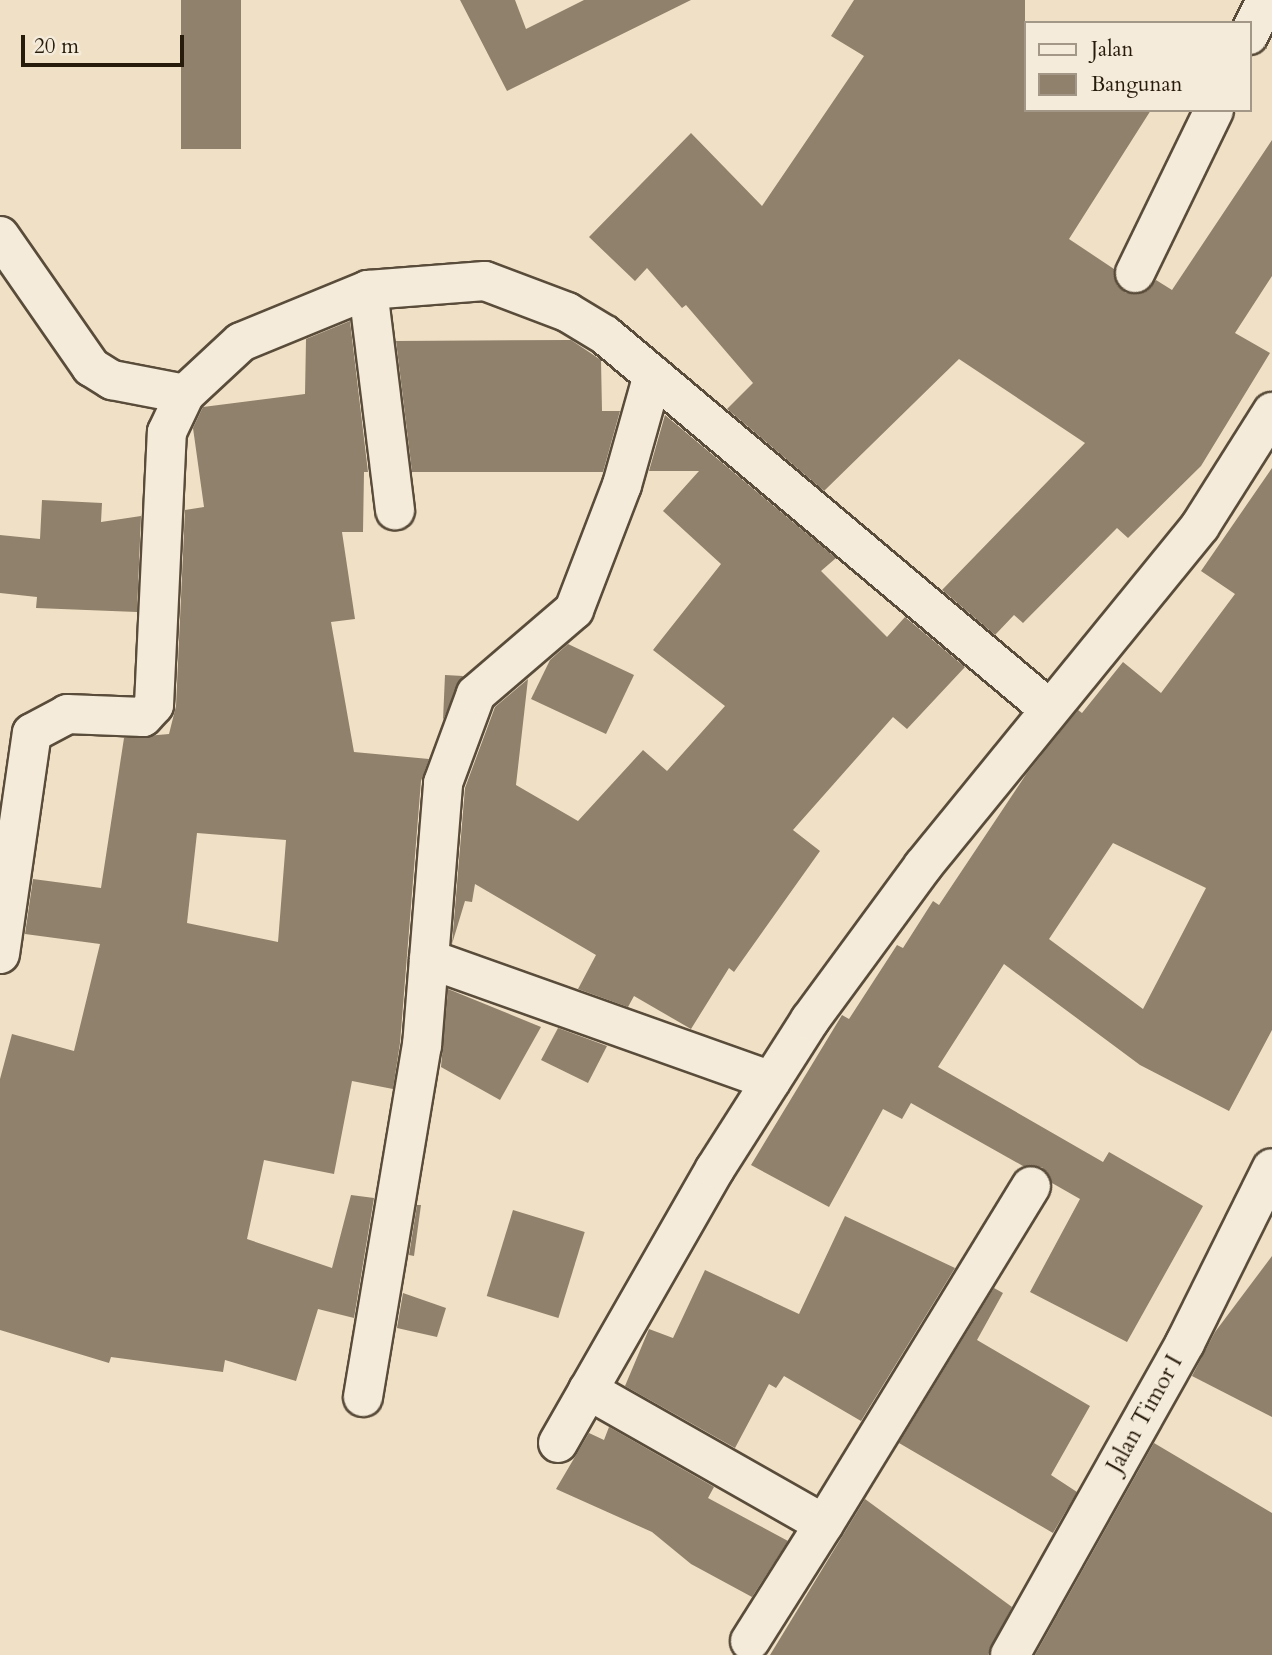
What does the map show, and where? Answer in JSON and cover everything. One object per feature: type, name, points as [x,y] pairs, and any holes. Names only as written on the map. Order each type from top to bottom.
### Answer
[{"type":"street","points":[[1251,31],[1266,0]]},
{"type":"street","points":[[1135,273],[1212,112]]},
{"type":"street","points":[[0,236],[91,368],[112,380],[185,394]]},
{"type":"street","points":[[0,954],[32,733],[68,714],[143,717],[154,705],[167,432],[185,394],[241,342],[368,290],[485,281],[567,312],[605,335],[1049,709]]},
{"type":"street","points":[[368,290],[395,510]]},
{"type":"street","points":[[363,1397],[422,1046],[443,783],[476,694],[575,610],[622,485],[653,375]]},
{"type":"street","points":[[558,1443],[771,1081],[923,866],[1200,526],[1272,412]]},
{"type":"street","points":[[429,959],[771,1081]]},
{"type":"street","name":"Jalan Timor I","points":[[1010,1655],[1185,1343],[1272,1168]]},
{"type":"street","points":[[750,1641],[1031,1186]]},
{"type":"street","points":[[588,1390],[824,1524]]},
{"type":"building","points":[[181,0],[241,0],[241,149],[181,149]]},
{"type":"building","points":[[460,0],[515,0],[526,29],[584,0],[691,0],[507,91]]},
{"type":"building","points":[[854,0],[1025,0],[1024,112],[1150,112],[1069,239],[1114,269],[1117,285],[1126,293],[1147,291],[1156,280],[1172,290],[1272,140],[1272,276],[1235,333],[1270,353],[1201,466],[1128,538],[1117,528],[1023,623],[1014,615],[995,635],[942,590],[1085,443],[959,359],[824,491],[727,409],[753,383],[686,305],[682,308],[647,268],[635,281],[589,237],[691,133],[762,206],[864,56],[831,36]]},
{"type":"building","points":[[350,321],[368,472],[364,472],[363,532],[342,532],[355,619],[331,622],[354,752],[429,759],[421,781],[400,1043],[393,1089],[352,1081],[334,1174],[264,1160],[247,1239],[332,1268],[351,1195],[374,1198],[354,1318],[318,1309],[296,1381],[225,1360],[223,1372],[111,1357],[109,1363],[0,1330],[0,1079],[12,1034],[74,1051],[100,944],[25,934],[33,879],[101,888],[124,738],[169,734],[176,706],[185,510],[204,507],[193,428],[203,407],[305,394],[306,339]],"holes":[[[197,833],[286,840],[278,942],[187,923]]]},
{"type":"building","points":[[571,340],[601,360],[602,411],[620,411],[603,472],[412,472],[396,341]]},
{"type":"building","points":[[665,415],[836,558],[821,571],[887,637],[905,617],[965,667],[907,729],[893,717],[793,830],[820,851],[734,972],[729,968],[691,1029],[634,996],[628,1007],[578,989],[596,955],[475,884],[472,902],[465,901],[452,944],[465,788],[495,707],[528,679],[516,785],[578,821],[643,750],[667,771],[725,706],[653,650],[721,564],[663,511],[699,471],[649,471]]},
{"type":"building","points":[[1272,468],[1272,1030],[1229,1111],[1140,1065],[1004,964],[938,1067],[1103,1162],[1109,1152],[1203,1206],[1127,1342],[1030,1292],[1080,1199],[1052,1183],[1042,1167],[1023,1166],[911,1103],[902,1119],[883,1109],[829,1207],[751,1165],[842,1015],[849,1019],[897,945],[903,948],[933,901],[939,905],[1027,773],[1078,710],[1082,713],[1123,662],[1161,693],[1235,594],[1201,571]],"holes":[[[1113,843],[1206,888],[1143,1009],[1049,939]]]},
{"type":"building","points":[[42,500],[102,503],[101,522],[141,516],[137,612],[36,608],[37,597],[0,593],[0,535],[40,539]]},
{"type":"building","points":[[568,644],[634,675],[606,734],[531,699],[550,660]]},
{"type":"building","points":[[445,675],[463,676],[443,720]]},
{"type":"building","points":[[448,989],[541,1027],[500,1100],[441,1067]]},
{"type":"building","points":[[558,1028],[607,1046],[588,1083],[541,1060]]},
{"type":"building","points":[[417,1205],[421,1205],[414,1256],[409,1255]]},
{"type":"building","points":[[513,1210],[585,1232],[558,1318],[487,1296]]},
{"type":"building","points":[[845,1216],[955,1268],[861,1421],[784,1376],[776,1388],[769,1384],[735,1448],[625,1386],[649,1329],[673,1338],[705,1270],[799,1314]]},
{"type":"building","points":[[1272,1256],[1272,1417],[1192,1376],[1215,1332]]},
{"type":"building","points":[[994,1288],[1003,1293],[977,1340],[1090,1406],[1051,1475],[1077,1492],[1053,1533],[899,1443]]},
{"type":"building","points":[[403,1293],[446,1308],[437,1337],[397,1328]]},
{"type":"building","points":[[609,1427],[714,1487],[708,1498],[788,1541],[752,1597],[691,1564],[652,1532],[556,1489],[589,1433],[604,1440]]},
{"type":"building","points":[[1154,1443],[1272,1513],[1272,1655],[1035,1655]]},
{"type":"building","points":[[865,1499],[1012,1607],[988,1655],[770,1655]]}]
